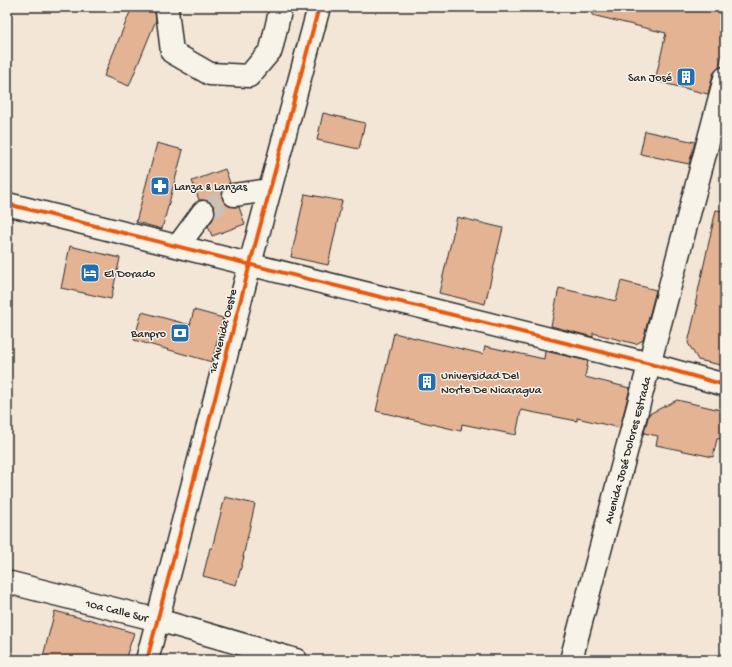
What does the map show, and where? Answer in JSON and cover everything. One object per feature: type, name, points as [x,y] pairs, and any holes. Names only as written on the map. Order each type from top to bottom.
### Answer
[{"type":"street","points":[[167,7],[172,52],[210,74],[248,76],[271,50],[281,7]]},
{"type":"street","name":"1a Avenida Oeste","points":[[147,660],[250,264],[319,7]]},
{"type":"street","name":"Avenida José Dolores Estrada","points":[[571,660],[725,78]]},
{"type":"street","points":[[234,194],[270,190]]},
{"type":"street","points":[[7,204],[650,364],[725,385]]},
{"type":"street","points":[[178,246],[203,212]]},
{"type":"street","name":"10a Calle Sur","points":[[7,582],[158,620],[296,660]]},
{"type":"building","points":[[132,7],[154,7],[156,20],[129,86],[104,76]]},
{"type":"building","points":[[593,7],[706,7],[725,11],[725,40],[719,68],[713,74],[708,94],[655,81],[666,33],[592,15]]},
{"type":"building","points":[[323,113],[365,123],[359,149],[317,140]]},
{"type":"building","points":[[645,131],[695,142],[689,164],[640,154]]},
{"type":"building","name":"Lanza & Lanzas","points":[[157,143],[183,150],[162,229],[136,222]]},
{"type":"building","points":[[225,169],[230,183],[226,185],[223,190],[222,197],[224,202],[229,206],[239,207],[245,224],[212,236],[208,226],[215,214],[215,207],[210,202],[199,200],[192,181]]},
{"type":"building","points":[[305,194],[342,201],[328,265],[291,257]]},
{"type":"building","points":[[716,210],[725,211],[725,366],[698,360],[688,343]]},
{"type":"building","points":[[457,217],[503,228],[485,304],[439,293]]},
{"type":"building","name":"El Dorado","points":[[70,246],[120,258],[111,299],[61,288]]},
{"type":"building","points":[[621,281],[656,290],[643,340],[636,344],[593,333],[593,337],[551,326],[559,288],[616,301]]},
{"type":"building","name":"Banpro","points":[[194,310],[223,318],[212,362],[134,340],[142,312],[190,325]]},
{"type":"building","points":[[394,333],[483,354],[485,346],[544,359],[545,351],[588,361],[585,377],[630,388],[620,428],[577,418],[577,421],[521,410],[516,435],[462,424],[461,431],[376,411]]},
{"type":"building","points":[[677,400],[725,411],[725,438],[717,439],[713,457],[656,445],[658,436],[644,433],[649,414]]},
{"type":"building","points":[[225,497],[255,504],[244,557],[236,585],[203,576]]},
{"type":"building","points":[[55,611],[134,633],[125,660],[42,660]]},
{"type":"tunnel","points":[[203,212],[234,195]]},
{"type":"cycle path","points":[[147,660],[250,264],[319,7]]},
{"type":"cycle path","points":[[7,204],[650,364],[725,385]]},
{"type":"place","name":"San José","points":[[686,77]]},
{"type":"place","name":"Lanza & Lanzas","points":[[160,186]]},
{"type":"place","name":"El Dorado","points":[[90,273]]},
{"type":"place","name":"Banpro","points":[[180,333]]},
{"type":"place","name":"Universidad Del Norte De Nicaragua","points":[[427,382]]}]
